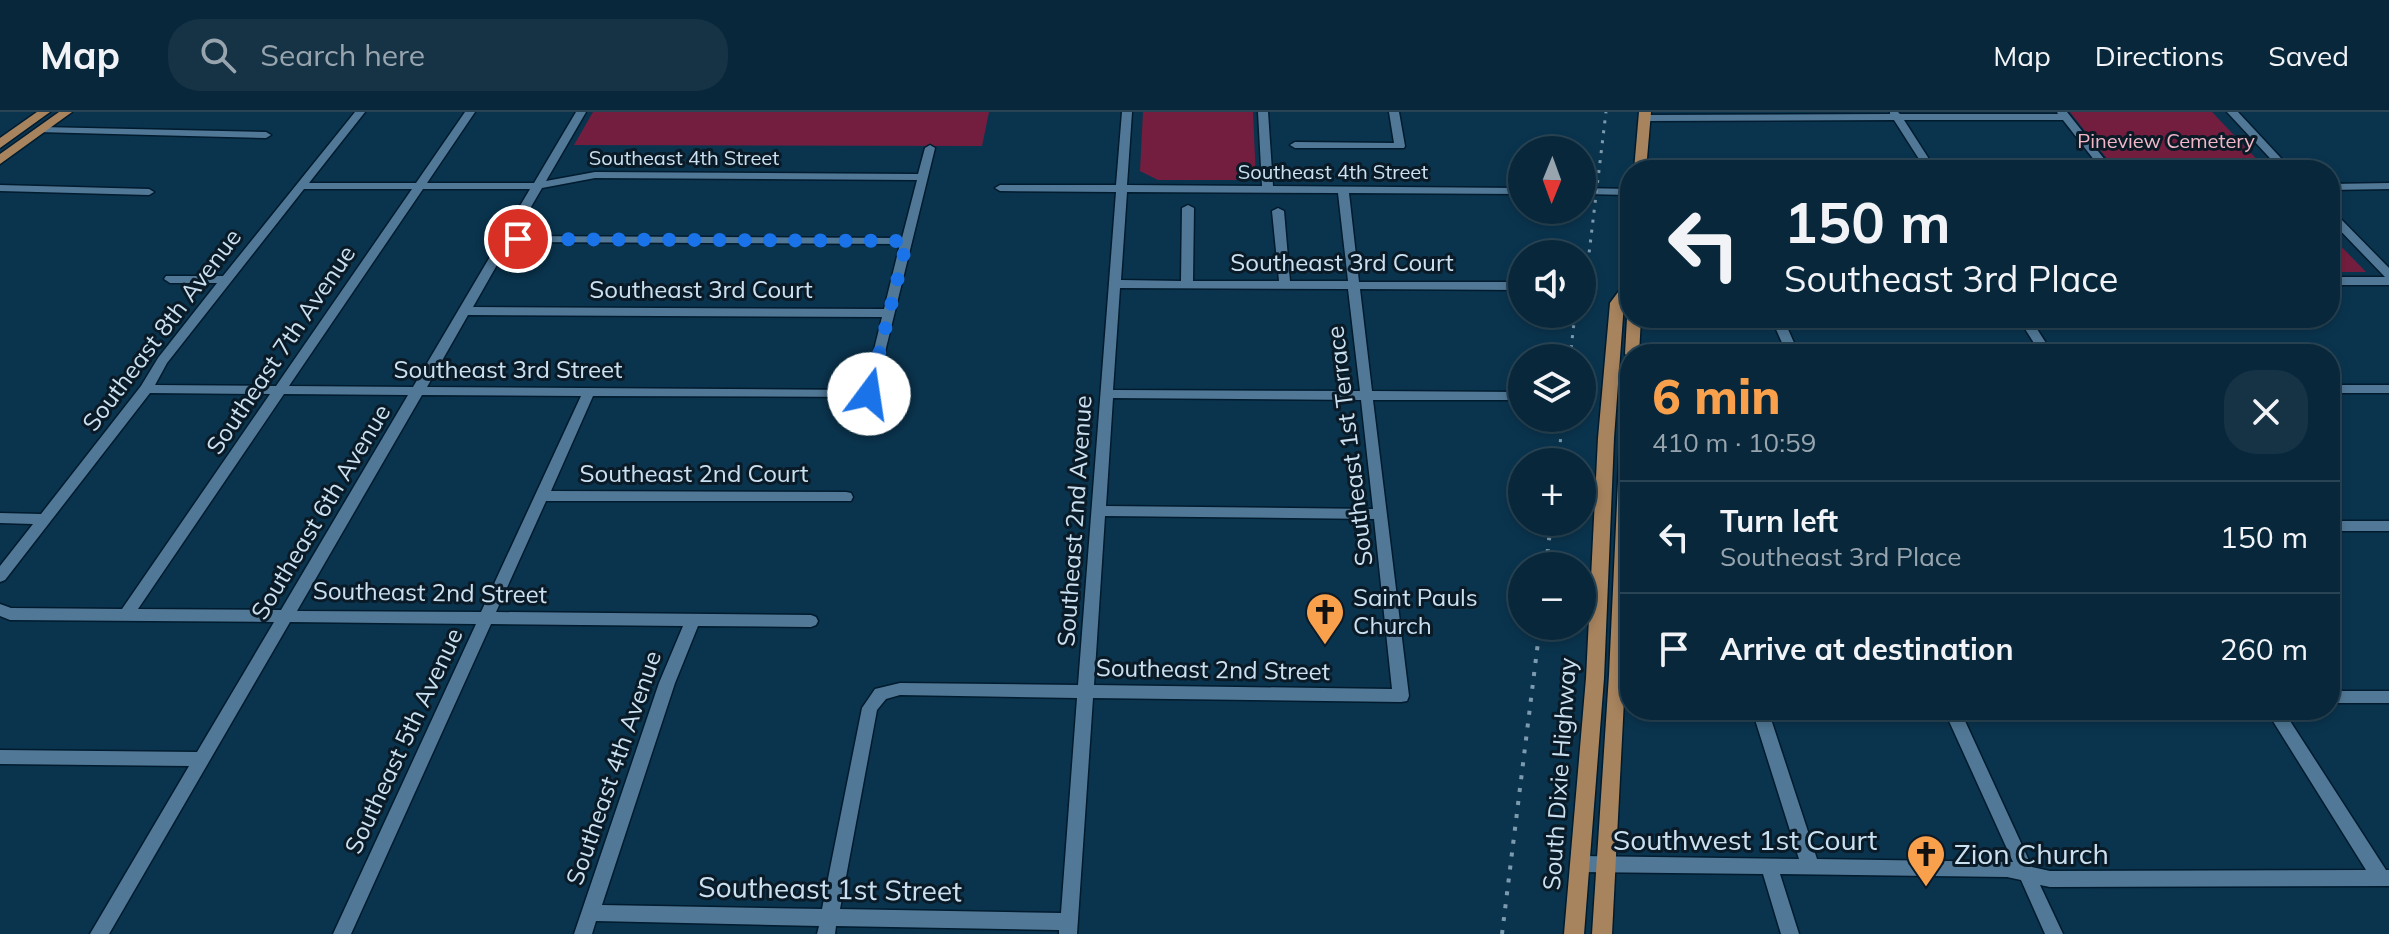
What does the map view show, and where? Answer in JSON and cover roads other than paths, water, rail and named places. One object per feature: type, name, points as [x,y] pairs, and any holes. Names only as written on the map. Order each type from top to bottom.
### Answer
[{"type":"main road","points":[[0,144],[44,112]]},
{"type":"main road","points":[[0,160],[66,112]]},
{"type":"main road","points":[[1641,160],[1645,115]]},
{"type":"main road","points":[[12,151],[8,144],[16,132]]},
{"type":"main road","name":"South Dixie Highway","points":[[1574,934],[1595,678],[1617,303],[1620,298]]},
{"type":"main road","name":"South Dixie Highway","points":[[1602,934],[1620,720]]},
{"type":"street","name":"Southeast 8th Avenue","points":[[0,576],[146,389],[162,361],[360,112]]},
{"type":"street","name":"Southeast 7th Avenue","points":[[127,613],[470,112]]},
{"type":"street","name":"Southeast 6th Avenue","points":[[99,934],[581,112]]},
{"type":"street","name":"Southeast 2nd Avenue","points":[[1069,928],[1127,112]]},
{"type":"street","points":[[1263,112],[1268,190]]},
{"type":"street","points":[[1295,145],[1400,146],[1394,112]]},
{"type":"street","points":[[2232,112],[2278,160]]},
{"type":"street","points":[[1645,115],[2064,114],[2100,160]]},
{"type":"street","points":[[1895,115],[1924,160]]},
{"type":"street","points":[[41,130],[266,135]]},
{"type":"street","points":[[889,313],[930,148]]},
{"type":"street","name":"Southeast 4th Street","points":[[302,186],[537,186],[595,175],[923,177]]},
{"type":"street","points":[[2340,187],[2389,186]]},
{"type":"street","points":[[0,188],[149,192]]},
{"type":"street","name":"Southeast 4th Street","points":[[1000,188],[1508,191]]},
{"type":"street","name":"Southeast 1st Terrace","points":[[1343,190],[1401,696]]},
{"type":"street","points":[[1596,191],[1620,192]]},
{"type":"street","points":[[2340,193],[2389,192]]},
{"type":"street","points":[[1187,285],[1188,208]]},
{"type":"street","points":[[1278,211],[1285,285]]},
{"type":"street","points":[[2340,225],[2389,278]]},
{"type":"street","points":[[507,239],[907,241]]},
{"type":"street","points":[[2340,280],[2389,278]]},
{"type":"street","points":[[170,279],[227,280]]},
{"type":"street","name":"Southeast 3rd Court","points":[[1114,284],[1508,286]]},
{"type":"street","name":"Southeast 3rd Court","points":[[465,311],[889,313]]},
{"type":"street","name":"Southeast 3rd Street","points":[[146,389],[869,394],[889,313]]},
{"type":"street","points":[[2340,389],[2389,389]]},
{"type":"street","name":"Southeast 5th Avenue","points":[[342,934],[589,392]]},
{"type":"street","points":[[1107,394],[1508,396]]},
{"type":"street","name":"Southeast 2nd Court","points":[[542,496],[846,497]]},
{"type":"street","points":[[1097,511],[1381,514]]},
{"type":"street","points":[[0,518],[44,519]]},
{"type":"street","points":[[1602,519],[1620,520]]},
{"type":"street","points":[[2340,526],[2389,526]]},
{"type":"street","name":"Southeast 2nd Street","points":[[0,610],[10,614],[811,621]]},
{"type":"street","name":"Southeast 4th Avenue","points":[[583,934],[667,683],[693,619]]},
{"type":"street","name":"Southeast 2nd Street","points":[[828,925],[870,708],[881,694],[900,689],[1401,696]]},
{"type":"street","points":[[2340,697],[2389,697]]},
{"type":"street","points":[[1763,720],[1810,865]]},
{"type":"street","points":[[1957,720],[2054,934]]},
{"type":"street","points":[[2281,720],[2385,878]]},
{"type":"street","points":[[0,757],[202,759]]},
{"type":"street","name":"Southwest 1st Court","points":[[1580,864],[2007,869],[2050,879],[2385,878]]},
{"type":"street","points":[[1769,865],[1790,934]]},
{"type":"street","name":"Southeast 1st Street","points":[[590,913],[828,925],[1069,928]]},
{"type":"railway","points":[[1591,240],[1606,112]]},
{"type":"railway","points":[[1572,344],[1573,328]]},
{"type":"railway","points":[[1560,448],[1561,432]]},
{"type":"railway","points":[[1548,552],[1549,536]]},
{"type":"railway","points":[[1502,934],[1538,640]]},
{"type":"place","name":"Saint Pauls Church","points":[[1325,646]]},
{"type":"place","name":"Zion Church","points":[[1926,888]]},
{"type":"park label","name":"Pineview Cemetery","points":[[2166,141]]}]
